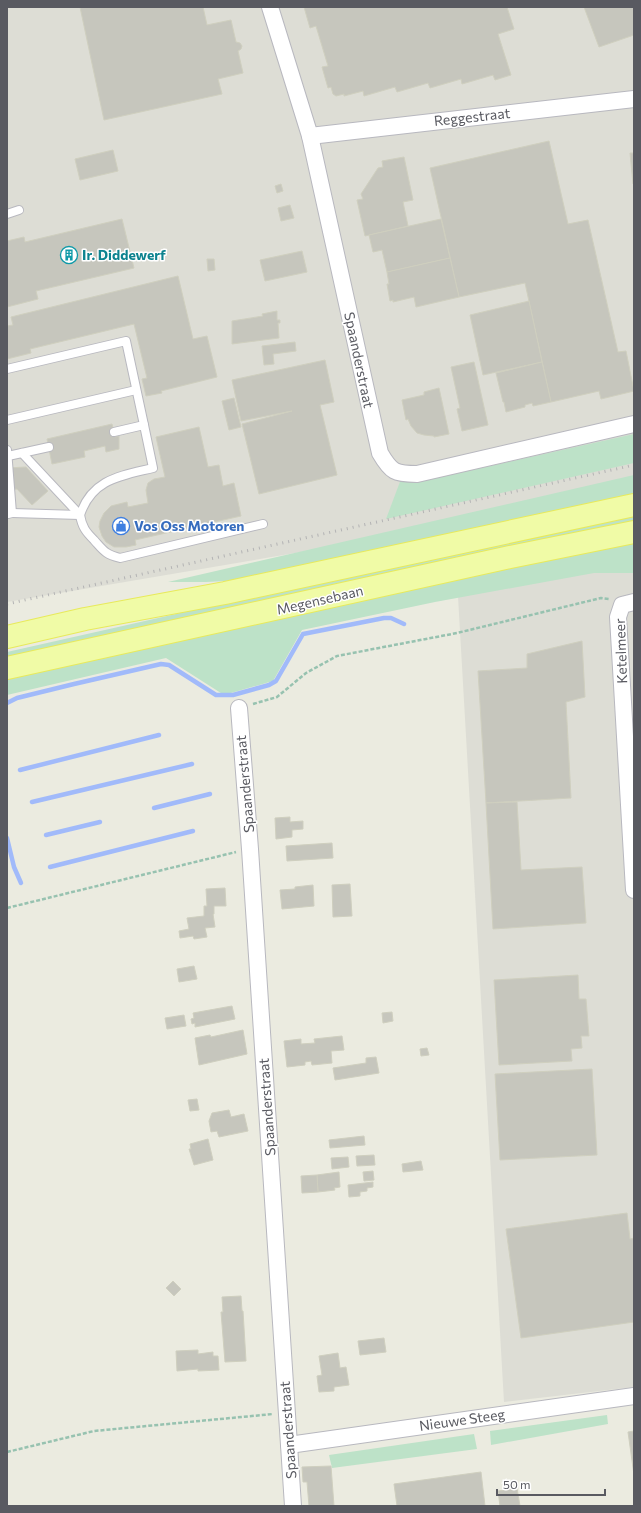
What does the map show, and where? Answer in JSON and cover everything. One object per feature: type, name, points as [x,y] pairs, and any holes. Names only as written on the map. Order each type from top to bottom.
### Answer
[{"type":"main road","name":"Megensebaan","points":[[7,636],[85,618],[225,593],[634,505]]},
{"type":"main road","name":"Megensebaan","points":[[7,668],[510,557],[634,532]]},
{"type":"street","name":"Spaanderstraat","points":[[270,7],[310,136],[380,453],[388,467],[401,474],[417,474],[634,424]]},
{"type":"street","name":"Reggestraat","points":[[310,136],[634,99]]},
{"type":"street","name":"Ketelmeer","points":[[628,603],[618,617],[634,890]]},
{"type":"street","name":"Spaanderstraat","points":[[239,708],[250,849],[293,1506]]},
{"type":"street","name":"Nieuwe Steeg","points":[[289,1445],[634,1396]]},
{"type":"lane","points":[[7,214],[20,210]]},
{"type":"lane","points":[[7,369],[126,341],[153,468],[112,478],[91,494],[84,505],[80,515],[82,527],[101,550],[109,555],[120,558],[263,524]]},
{"type":"lane","points":[[7,420],[136,390]]},
{"type":"lane","points":[[114,432],[144,425]]},
{"type":"lane","points":[[49,447],[22,453],[8,453],[10,514],[80,515]]},
{"type":"lane","points":[[22,453],[80,515]]},
{"type":"path","points":[[239,708],[277,697],[306,673],[337,656],[457,633],[601,598],[628,603]]},
{"type":"path","points":[[7,908],[250,849]]},
{"type":"path","points":[[7,1452],[94,1431],[287,1413]]},
{"type":"shaded area","points":[[7,7],[634,7],[634,1387],[504,1402],[454,526],[7,602]]},
{"type":"green space","points":[[634,434],[634,463],[386,519],[401,479],[414,480],[445,476]]},
{"type":"green space","points":[[634,475],[634,494],[508,521],[288,572],[245,580],[168,582]]},
{"type":"green space","points":[[634,511],[634,573],[594,573],[435,602],[302,630],[273,681],[224,695],[166,658],[7,695],[7,652]]},
{"type":"green space","points":[[607,1415],[608,1424],[491,1445],[490,1431]]},
{"type":"green space","points":[[474,1434],[477,1449],[332,1468],[329,1455]]},
{"type":"building","points":[[80,7],[203,7],[207,25],[231,20],[236,42],[240,43],[242,46],[238,51],[243,73],[218,79],[222,94],[104,120]]},
{"type":"building","points":[[304,7],[507,7],[514,29],[498,34],[511,75],[495,80],[493,75],[462,84],[461,79],[430,88],[428,83],[397,92],[395,87],[364,96],[363,91],[344,96],[344,94],[336,96],[333,94],[331,87],[328,88],[322,67],[328,66],[316,26],[310,28]]},
{"type":"building","points":[[584,7],[634,7],[634,35],[599,47]]},
{"type":"building","points":[[549,141],[568,224],[588,220],[618,352],[626,351],[634,391],[601,399],[599,391],[551,402],[525,283],[459,297],[430,168]]},
{"type":"building","points":[[113,150],[118,171],[80,180],[75,159]]},
{"type":"building","points":[[630,153],[634,153],[634,184],[633,184]]},
{"type":"building","points":[[404,157],[413,200],[403,202],[408,226],[365,236],[357,200],[363,199],[361,194],[378,168],[383,167],[382,161]]},
{"type":"building","points":[[281,184],[283,191],[277,193],[275,186]]},
{"type":"building","points":[[290,205],[294,218],[281,221],[278,208]]},
{"type":"building","name":"Ir. Diddewerf","points":[[122,219],[134,268],[36,291],[38,299],[7,307],[7,241],[24,237],[25,242]]},
{"type":"building","points":[[441,219],[450,258],[387,272],[382,250],[373,252],[369,235]]},
{"type":"building","points":[[302,251],[307,272],[265,281],[260,260]]},
{"type":"building","points":[[450,258],[459,297],[416,307],[414,297],[393,302],[393,300],[390,301],[387,284],[389,284],[387,272]]},
{"type":"building","points":[[207,259],[214,259],[215,270],[208,271]]},
{"type":"building","points":[[178,276],[193,339],[207,336],[217,377],[161,391],[162,393],[146,396],[142,379],[147,378],[134,324],[30,349],[31,353],[7,359],[7,326],[13,325],[11,317]]},
{"type":"building","points":[[529,301],[542,362],[483,375],[470,315]]},
{"type":"building","points":[[277,311],[277,320],[280,320],[280,323],[278,323],[279,338],[232,344],[232,321],[263,316],[262,314]]},
{"type":"building","points":[[295,342],[296,351],[273,354],[274,364],[264,365],[262,346]]},
{"type":"building","points":[[325,360],[334,402],[320,405],[337,475],[259,494],[242,424],[292,411],[241,421],[232,380]]},
{"type":"building","points":[[474,362],[488,425],[462,431],[457,409],[460,408],[451,367]]},
{"type":"building","points":[[542,362],[551,402],[533,406],[532,403],[525,405],[525,407],[506,412],[496,373]]},
{"type":"building","points":[[439,388],[449,434],[434,437],[417,433],[411,426],[408,419],[406,420],[402,400],[424,395],[424,392]]},
{"type":"building","points":[[234,398],[241,427],[229,430],[222,401]]},
{"type":"building","points":[[112,424],[115,437],[119,436],[119,449],[106,452],[105,446],[84,451],[85,457],[52,464],[47,439]]},
{"type":"building","points":[[199,427],[208,467],[219,465],[223,486],[234,483],[241,516],[135,540],[136,545],[126,547],[114,547],[106,542],[99,527],[104,513],[111,506],[127,502],[128,507],[148,503],[146,490],[148,483],[154,479],[165,477],[156,437]]},
{"type":"building","points":[[26,467],[48,491],[32,505],[17,489],[7,490],[7,468]]},
{"type":"building","points":[[582,641],[585,697],[566,702],[571,798],[486,803],[478,671],[527,668],[527,654]]},
{"type":"building","points":[[517,802],[521,870],[582,867],[586,923],[493,929],[486,803]]},
{"type":"building","points":[[290,817],[290,822],[303,821],[303,829],[292,830],[292,837],[276,839],[275,818]]},
{"type":"building","points":[[332,843],[333,858],[287,861],[286,846]]},
{"type":"building","points":[[350,884],[352,916],[333,917],[332,885]]},
{"type":"building","points":[[313,885],[314,906],[282,909],[280,890],[295,889],[295,887]]},
{"type":"building","points":[[225,888],[226,906],[214,906],[213,914],[215,927],[205,928],[207,937],[194,939],[193,936],[180,938],[179,931],[189,929],[187,918],[204,916],[204,906],[207,906],[206,889]]},
{"type":"building","points":[[194,966],[197,979],[179,982],[177,969]]},
{"type":"building","points":[[578,975],[579,999],[586,999],[589,1036],[581,1036],[582,1048],[571,1049],[572,1061],[499,1065],[494,980]]},
{"type":"building","points":[[232,1006],[235,1019],[195,1027],[195,1023],[192,1024],[191,1019],[194,1018],[193,1013]]},
{"type":"building","points":[[392,1012],[393,1021],[383,1023],[382,1013]]},
{"type":"building","points":[[184,1015],[186,1026],[167,1029],[165,1018]]},
{"type":"building","points":[[243,1030],[247,1054],[199,1065],[195,1038],[210,1035],[211,1037]]},
{"type":"building","points":[[342,1036],[344,1050],[331,1051],[332,1063],[312,1065],[311,1061],[305,1062],[305,1065],[287,1067],[284,1041],[301,1039],[301,1044],[315,1043],[314,1039]]},
{"type":"building","points":[[427,1048],[429,1055],[421,1056],[420,1049]]},
{"type":"building","points":[[376,1057],[379,1073],[335,1080],[333,1068],[366,1063],[366,1058]]},
{"type":"building","points":[[592,1069],[597,1155],[500,1160],[495,1074]]},
{"type":"building","points":[[197,1099],[199,1110],[190,1111],[188,1100]]},
{"type":"building","points":[[229,1110],[231,1117],[244,1114],[248,1131],[219,1137],[217,1131],[211,1132],[209,1121],[212,1113]]},
{"type":"building","points":[[364,1136],[365,1145],[330,1148],[329,1140]]},
{"type":"building","points":[[208,1139],[213,1160],[194,1165],[189,1149],[191,1149],[190,1144]]},
{"type":"building","points":[[374,1155],[375,1165],[357,1166],[356,1156]]},
{"type":"building","points":[[348,1157],[349,1167],[332,1169],[331,1158]]},
{"type":"building","points":[[421,1161],[423,1170],[403,1172],[402,1164]]},
{"type":"building","points":[[373,1171],[374,1180],[364,1181],[363,1172]]},
{"type":"building","points":[[339,1172],[340,1187],[334,1188],[335,1190],[318,1192],[317,1175]]},
{"type":"building","points":[[317,1175],[318,1192],[302,1193],[301,1176]]},
{"type":"building","points":[[373,1182],[373,1187],[367,1188],[367,1191],[360,1192],[360,1196],[349,1197],[348,1185]]},
{"type":"building","points":[[627,1213],[630,1239],[634,1238],[634,1322],[521,1338],[506,1229]]},
{"type":"building","points":[[173,1281],[181,1289],[174,1296],[166,1288]]},
{"type":"building","points":[[241,1296],[246,1361],[225,1362],[221,1312],[223,1312],[222,1297]]},
{"type":"building","points":[[384,1338],[386,1352],[360,1355],[358,1341]]},
{"type":"building","points":[[198,1350],[198,1354],[213,1352],[213,1356],[218,1356],[219,1370],[198,1371],[198,1369],[177,1371],[176,1351]]},
{"type":"building","points":[[338,1353],[340,1368],[346,1367],[349,1385],[334,1387],[334,1391],[319,1392],[317,1376],[322,1375],[319,1356]]},
{"type":"building","points":[[634,1431],[634,1475],[628,1432]]},
{"type":"building","points":[[331,1466],[334,1506],[309,1506],[307,1482],[303,1482],[302,1467]]},
{"type":"building","points":[[481,1472],[485,1506],[397,1506],[394,1484]]},
{"type":"building","points":[[517,1488],[520,1506],[500,1506],[498,1491]]},
{"type":"waterway","points":[[7,703],[17,698],[161,664],[169,665],[216,695],[233,695],[269,685],[276,681],[303,634],[384,618],[391,618],[404,624]]},
{"type":"waterway","points":[[20,770],[159,735]]},
{"type":"waterway","points":[[32,802],[192,764]]},
{"type":"waterway","points":[[154,808],[210,794]]},
{"type":"waterway","points":[[46,835],[100,822]]},
{"type":"waterway","points":[[50,867],[193,831]]},
{"type":"waterway","points":[[7,838],[14,867],[21,883]]},
{"type":"railway","points":[[7,604],[634,465]]},
{"type":"place","name":"Ir. Diddewerf","points":[[69,255]]},
{"type":"place","name":"Vos Oss Motoren","points":[[121,526]]}]
